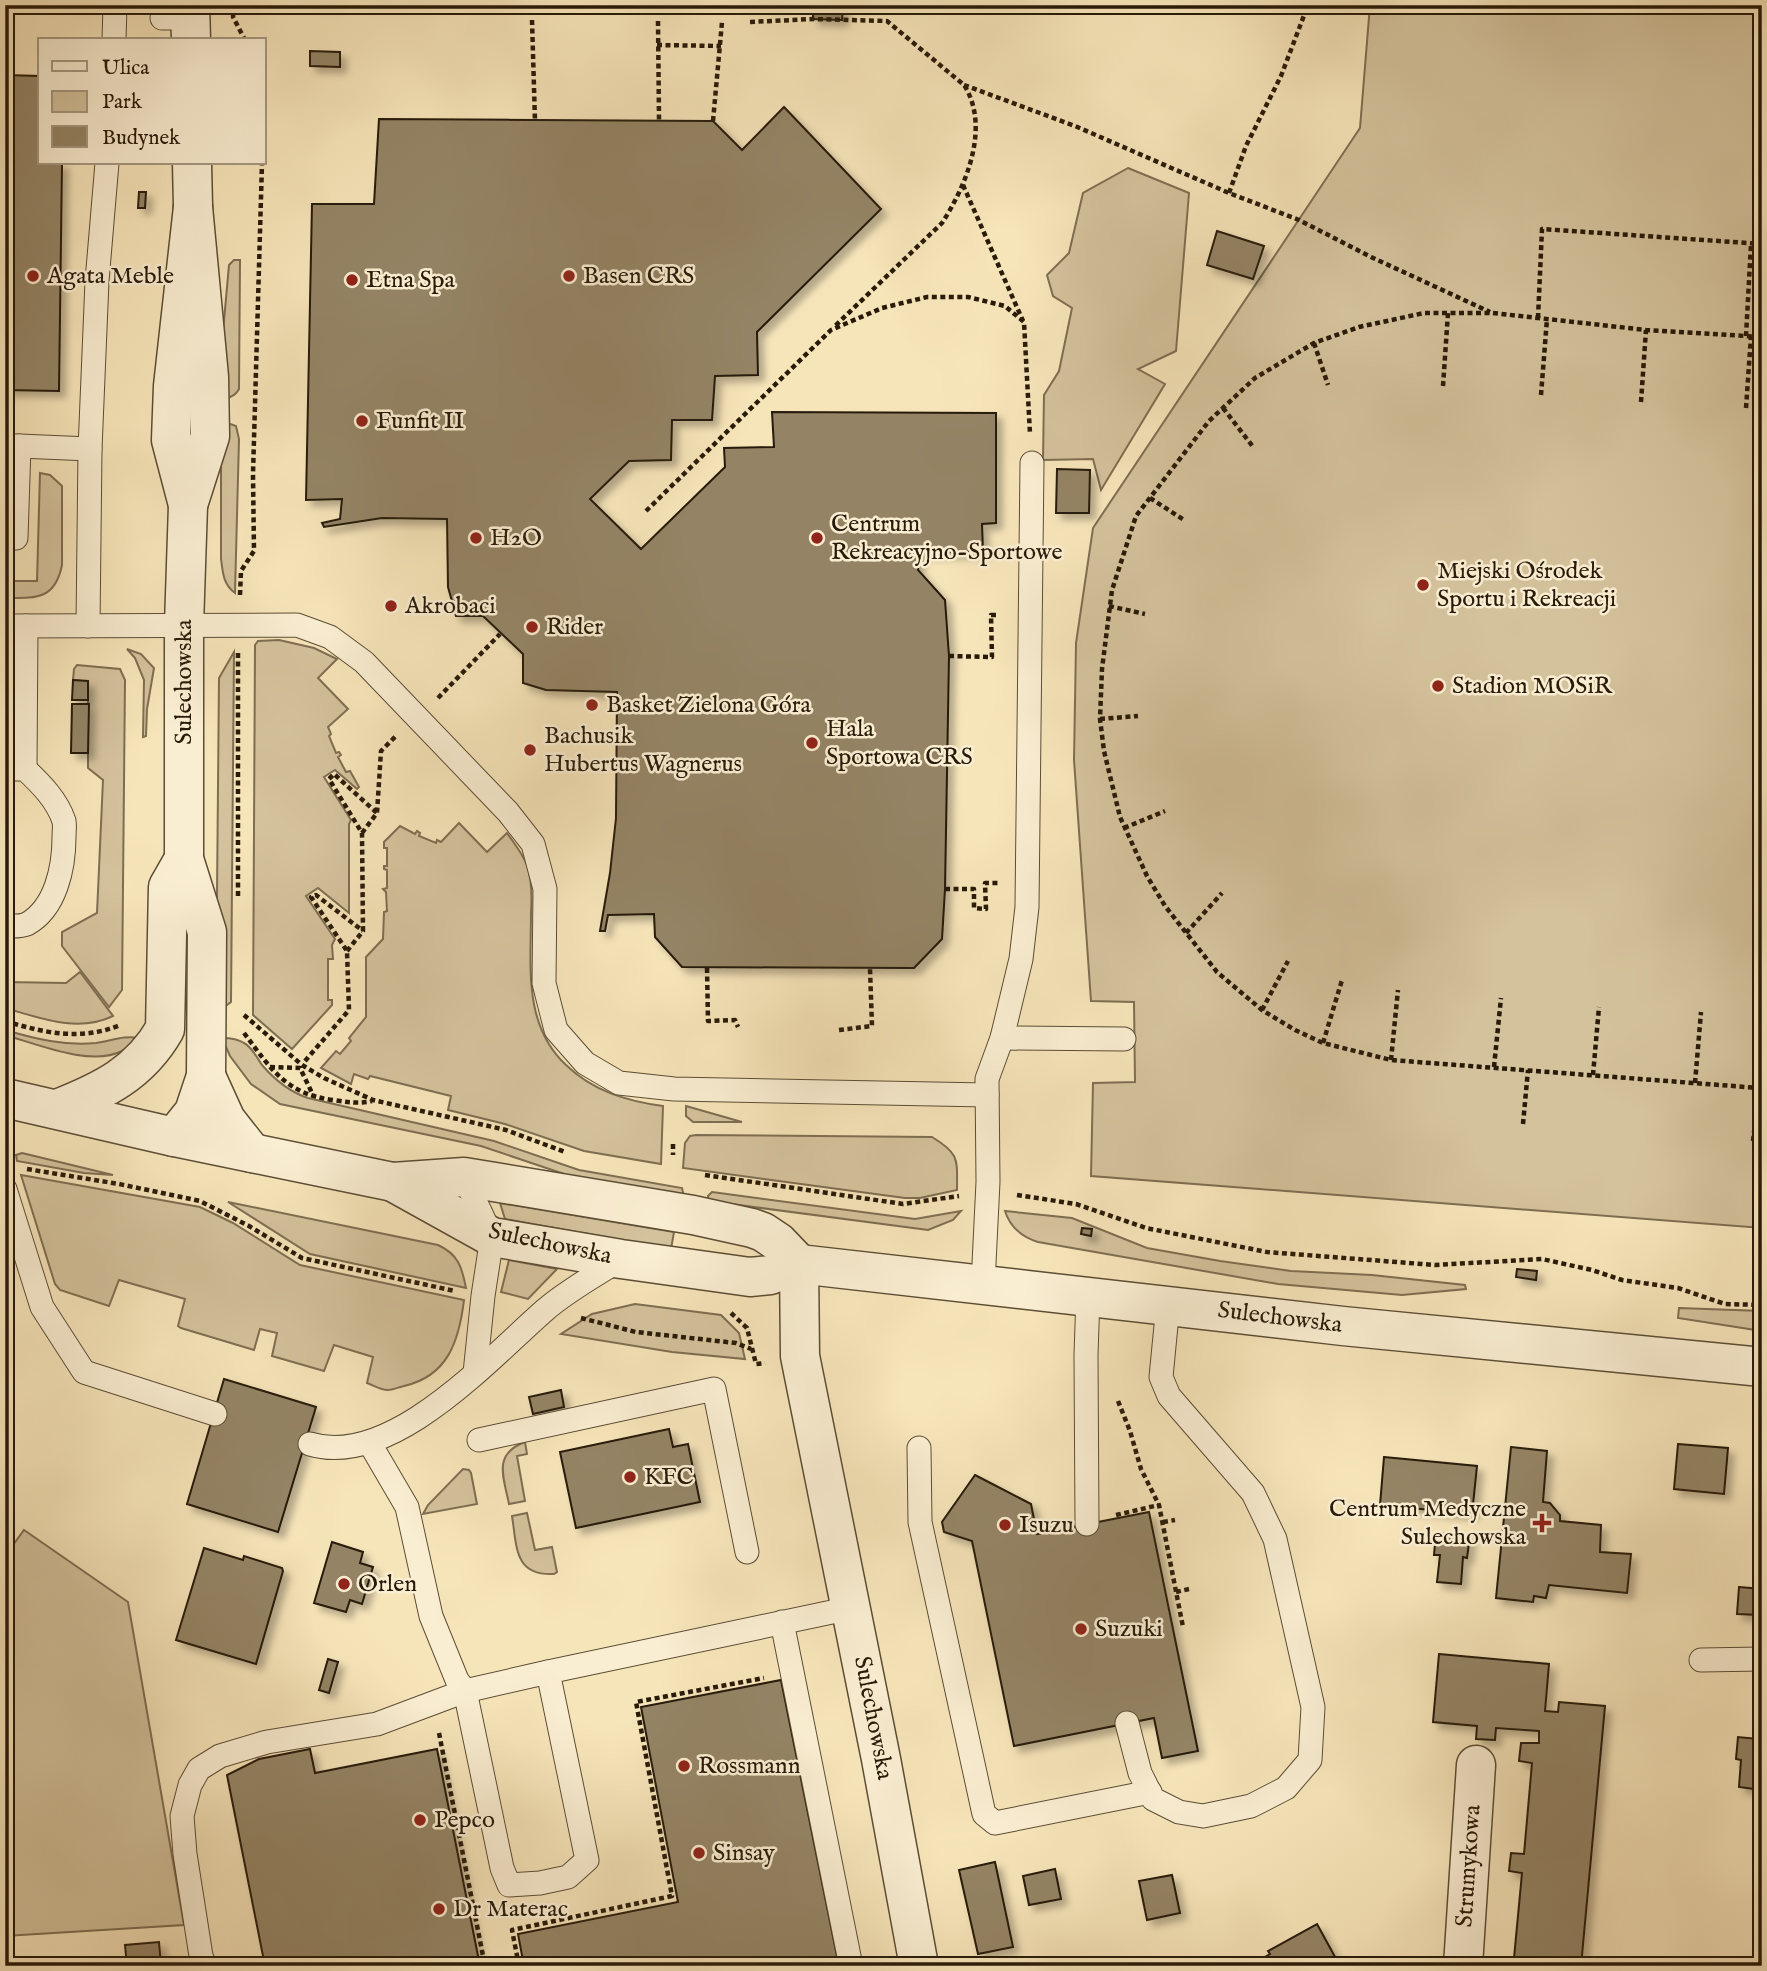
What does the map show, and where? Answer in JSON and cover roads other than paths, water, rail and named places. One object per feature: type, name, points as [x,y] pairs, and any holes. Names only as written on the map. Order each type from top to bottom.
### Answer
[{"type":"street","name":"Sulechowska","points":[[174,1138],[194,1112],[206,1076],[207,932],[184,859],[184,625],[188,505],[210,436],[209,377],[193,207],[192,164]]},
{"type":"street","name":"Sulechowska","points":[[57,1109],[94,1094],[141,1063],[165,1028],[168,887],[184,859]]},
{"type":"street","name":"Sulechowska","points":[[206,1076],[226,1120],[252,1153]]},
{"type":"street","name":"Sulechowska","points":[[5,1098],[174,1138],[393,1182],[464,1177],[752,1227],[778,1242],[799,1264],[800,1356],[919,1966]]},
{"type":"street","name":"Sulechowska","points":[[393,1182],[492,1237],[750,1277],[770,1275],[799,1264],[1343,1326],[1762,1367]]},
{"type":"street","name":"Strumykowa","points":[[1462,1966],[1476,1765]]},
{"type":"lane","points":[[114,38],[115,5]]},
{"type":"lane","points":[[88,626],[90,449],[97,281],[107,164]]},
{"type":"lane","points":[[5,538],[16,538],[12,446],[90,449]]},
{"type":"lane","points":[[983,1284],[987,1194],[987,1079],[1002,1038],[1021,959],[1027,907],[1031,463]]},
{"type":"lane","points":[[5,926],[23,926],[37,916],[60,879],[64,858],[65,822],[47,790],[15,769],[16,626],[297,625],[330,637],[364,662],[508,811],[533,844],[545,889],[544,983],[556,1030],[585,1063],[619,1083],[674,1089],[987,1095]]},
{"type":"lane","points":[[1002,1038],[1124,1039]]},
{"type":"lane","points":[[464,1177],[492,1237],[475,1373]]},
{"type":"lane","points":[[5,1189],[42,1307],[84,1372],[215,1414]]},
{"type":"lane","points":[[310,1444],[340,1449],[369,1442],[437,1406],[548,1307],[621,1259]]},
{"type":"lane","points":[[1087,1524],[1088,1296]]},
{"type":"lane","points":[[1127,1723],[1140,1773],[1153,1799],[1179,1812],[1203,1816],[1251,1806],[1286,1788],[1310,1760],[1313,1710],[1275,1539],[1253,1493],[1169,1396],[1161,1377],[1168,1305]]},
{"type":"lane","points":[[479,1440],[714,1389],[747,1552]]},
{"type":"lane","points":[[369,1442],[407,1507],[431,1616],[457,1679],[465,1691],[502,1868],[509,1885],[540,1883],[568,1877],[587,1860],[548,1672]]},
{"type":"lane","points":[[919,1448],[920,1522],[984,1814],[995,1823],[1150,1792]]},
{"type":"lane","points":[[205,1966],[201,1956],[185,1854],[182,1816],[190,1785],[199,1769],[220,1756],[267,1742],[377,1724],[465,1691],[851,1608]]},
{"type":"lane","points":[[782,1622],[851,1966]]},
{"type":"lane","points":[[1701,1660],[1762,1659]]},
{"type":"place","name":"Agata Meble","points":[[33,276]]},
{"type":"place","name":"Basen CRS","points":[[569,276]]},
{"type":"place","name":"Etna Spa","points":[[352,280]]},
{"type":"place","name":"Funfit II","points":[[362,421]]},
{"type":"place","name":"H2O","points":[[476,538]]},
{"type":"place","name":"Centrum Rekreacyjno-Sportowe","points":[[817,538]]},
{"type":"place","name":"Miejski Ośrodek Sportu i Rekreacji","points":[[1423,585]]},
{"type":"place","name":"Akrobaci","points":[[391,606]]},
{"type":"place","name":"Rider","points":[[532,627]]},
{"type":"place","name":"Stadion MOSiR","points":[[1438,686]]},
{"type":"place","name":"Basket Zielona Góra","points":[[592,705]]},
{"type":"place","name":"Hala Sportowa CRS","points":[[812,743]]},
{"type":"place","name":"Bachusik Hubertus Wagnerus","points":[[530,750]]},
{"type":"place","name":"KFC","points":[[630,1477]]},
{"type":"place","name":"Centrum Medyczne Sulechowska","points":[[1542,1523]]},
{"type":"place","name":"Isuzu","points":[[1005,1525]]},
{"type":"place","name":"Orlen","points":[[344,1584]]},
{"type":"place","name":"Suzuki","points":[[1081,1629]]},
{"type":"place","name":"Rossmann","points":[[684,1766]]},
{"type":"place","name":"Pepco","points":[[420,1820]]},
{"type":"place","name":"Sinsay","points":[[699,1853]]},
{"type":"place","name":"Dr Materac","points":[[439,1909]]}]
